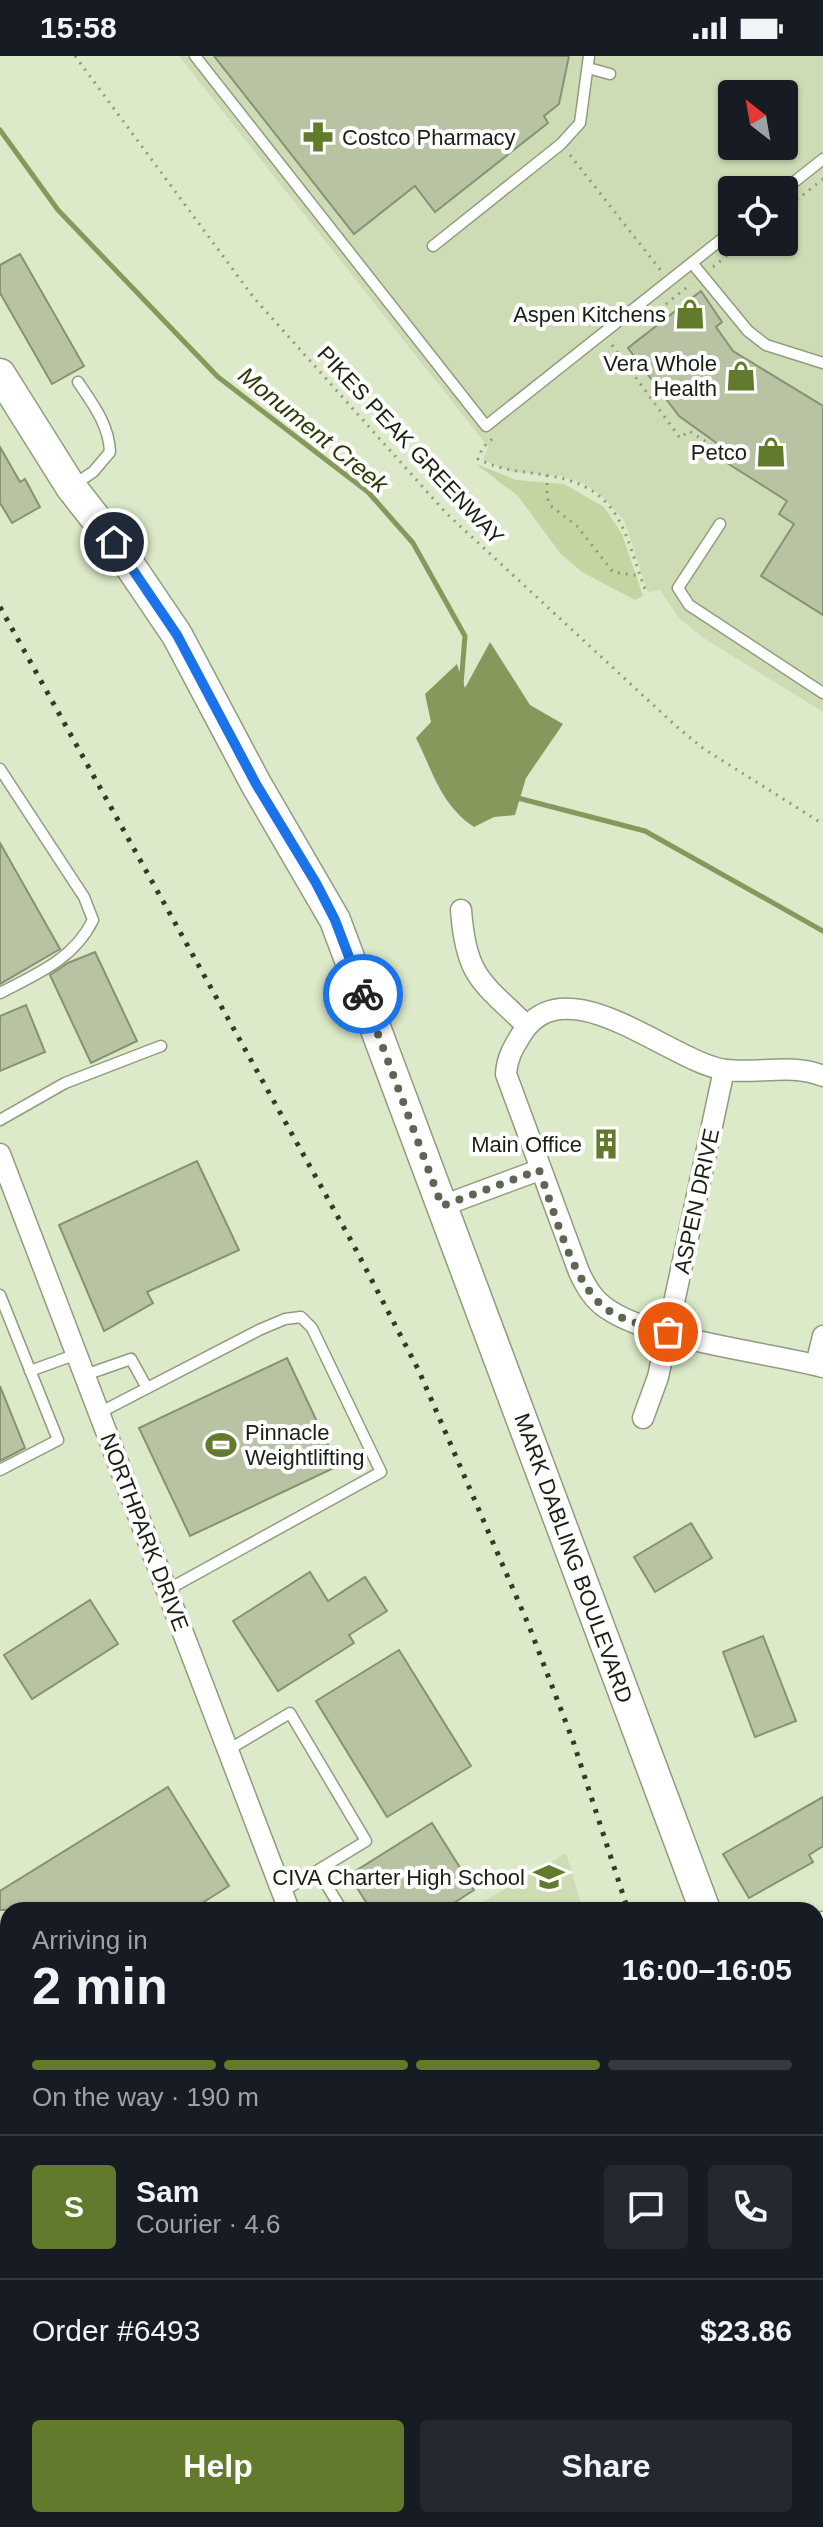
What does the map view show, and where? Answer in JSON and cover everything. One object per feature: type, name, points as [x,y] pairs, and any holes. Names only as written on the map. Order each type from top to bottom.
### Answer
[{"type":"street","name":"MARK DABLING BOULEVARD","points":[[0,374],[71,487],[114,542],[177,635],[256,784],[316,883],[341,934],[702,1902]]},
{"type":"street","points":[[461,910],[464,950],[477,976],[527,1026]]},
{"type":"street","points":[[823,1076],[808,1070],[724,1070],[585,1010],[569,1008],[551,1012],[527,1026],[507,1062],[506,1074],[539,1170],[588,1289],[606,1309],[668,1332],[820,1366],[823,1336]]},
{"type":"street","name":"ASPEN DRIVE","points":[[643,1418],[658,1377],[724,1070]]},
{"type":"street","name":"NORTHPARK DRIVE","points":[[0,1154],[6,1187],[77,1354],[285,1901]]},
{"type":"street","points":[[442,1206],[539,1170]]},
{"type":"lane","points":[[195,56],[486,426],[718,242]]},
{"type":"lane","points":[[433,246],[561,144],[580,123],[589,56]]},
{"type":"lane","points":[[588,68],[610,74]]},
{"type":"lane","points":[[798,179],[823,159]]},
{"type":"lane","points":[[692,263],[748,331],[766,345],[823,363]]},
{"type":"lane","points":[[71,487],[93,472],[110,452],[109,437],[78,382]]},
{"type":"lane","points":[[720,524],[678,588],[689,605],[823,693]]},
{"type":"lane","points":[[0,769],[84,897],[93,920],[82,942],[63,959],[0,993]]},
{"type":"lane","points":[[0,1120],[65,1083],[161,1046]]},
{"type":"lane","points":[[0,1295],[58,1440],[0,1470]]},
{"type":"lane","points":[[99,1413],[259,1330],[285,1319],[301,1317],[312,1328],[381,1472],[167,1590]]},
{"type":"lane","points":[[30,1371],[77,1354]]},
{"type":"lane","points":[[85,1375],[131,1359],[147,1388]]},
{"type":"lane","points":[[228,1750],[290,1713],[366,1841],[318,1871],[285,1901]]},
{"type":"lane","points":[[318,1871],[337,1902]]},
{"type":"path","name":"PIKES PEAK GREENWAY","points":[[75,56],[254,298],[446,513],[677,727],[823,824]]},
{"type":"path","points":[[561,144],[669,281]]},
{"type":"path","points":[[798,199],[823,179]]},
{"type":"path","points":[[602,354],[612,345],[680,438],[689,431],[716,448]]},
{"type":"path","points":[[497,435],[483,447],[478,459],[500,470],[547,475],[585,485],[603,498],[626,531],[647,594]]},
{"type":"path","points":[[547,475],[547,498],[551,506],[577,526],[613,572],[640,576]]},
{"type":"shaded area","points":[[179,56],[823,56],[823,712],[702,637],[679,618],[660,590],[648,592],[624,520],[606,500],[585,484],[560,476],[513,472],[483,460],[488,447]]},
{"type":"shaded area","points":[[476,464],[516,480],[564,484],[604,507],[622,534],[643,596],[635,600],[582,572],[560,553],[518,496]]},
{"type":"shaded area","points":[[490,642],[530,705],[563,724],[526,778],[515,815],[494,817],[474,827],[453,809],[416,738],[431,722],[425,694],[457,664],[465,688]]},
{"type":"shaded area","name":"CIVA Charter High School","points":[[566,1853],[581,1902],[484,1902]]},
{"type":"building","points":[[214,56],[569,56],[559,104],[544,116],[548,123],[435,212],[415,186],[354,234]]},
{"type":"building","points":[[20,254],[84,366],[52,384],[0,293],[0,265]]},
{"type":"building","points":[[701,291],[722,322],[716,327],[733,351],[823,406],[823,615],[761,576],[794,524],[779,514],[787,501],[716,456],[722,447],[679,416],[628,348]]},
{"type":"building","points":[[0,447],[20,482],[25,479],[40,507],[12,523],[0,503]]},
{"type":"building","points":[[0,843],[60,949],[0,984]]},
{"type":"building","points":[[95,952],[137,1041],[91,1063],[50,975],[68,963]]},
{"type":"building","points":[[26,1005],[45,1052],[0,1071],[0,1016]]},
{"type":"building","points":[[197,1161],[239,1250],[147,1292],[153,1303],[104,1331],[59,1225]]},
{"type":"building","points":[[287,1358],[338,1466],[190,1536],[139,1428]]},
{"type":"building","points":[[0,1386],[25,1448],[0,1461]]},
{"type":"building","points":[[691,1523],[712,1558],[655,1592],[634,1557]]},
{"type":"building","points":[[310,1572],[328,1601],[365,1577],[387,1611],[349,1635],[354,1643],[278,1691],[233,1621]]},
{"type":"building","points":[[90,1600],[118,1644],[32,1699],[4,1655]]},
{"type":"building","points":[[763,1636],[796,1721],[755,1737],[723,1652]]},
{"type":"building","points":[[399,1650],[471,1766],[387,1817],[316,1701]]},
{"type":"building","points":[[168,1787],[229,1886],[204,1902],[0,1902],[0,1891]]},
{"type":"building","points":[[823,1797],[823,1846],[809,1855],[813,1862],[749,1898],[723,1854]]},
{"type":"building","points":[[432,1823],[474,1890],[455,1902],[366,1902],[349,1875]]},
{"type":"waterway","name":"Monument Creek","points":[[0,130],[58,210],[218,377],[368,492],[413,543],[465,636],[461,685]]},
{"type":"waterway","name":"Monument Creek","points":[[514,797],[645,831],[823,931]]},
{"type":"railway","points":[[0,607],[354,1246],[419,1371],[529,1626],[573,1741],[625,1902]]},
{"type":"way so far","points":[[363,994],[442,1206],[539,1170],[588,1289],[606,1309],[668,1332]]},
{"type":"place","name":"Costco Pharmacy","points":[[318,137]]},
{"type":"place","name":"Aspen Kitchens","points":[[690,314]]},
{"type":"place","name":"Vera Whole Health","points":[[741,376]]},
{"type":"place","name":"Petco","points":[[771,452]]},
{"type":"place","name":"Main Office","points":[[606,1144]]},
{"type":"place","name":"Pinnacle Weightlifting","points":[[221,1445]]},
{"type":"place","name":"CIVA Charter High School","points":[[549,1877]]},
{"type":"route","points":[[114,542],[177,635],[256,784],[316,883],[335,920],[363,994]]}]
